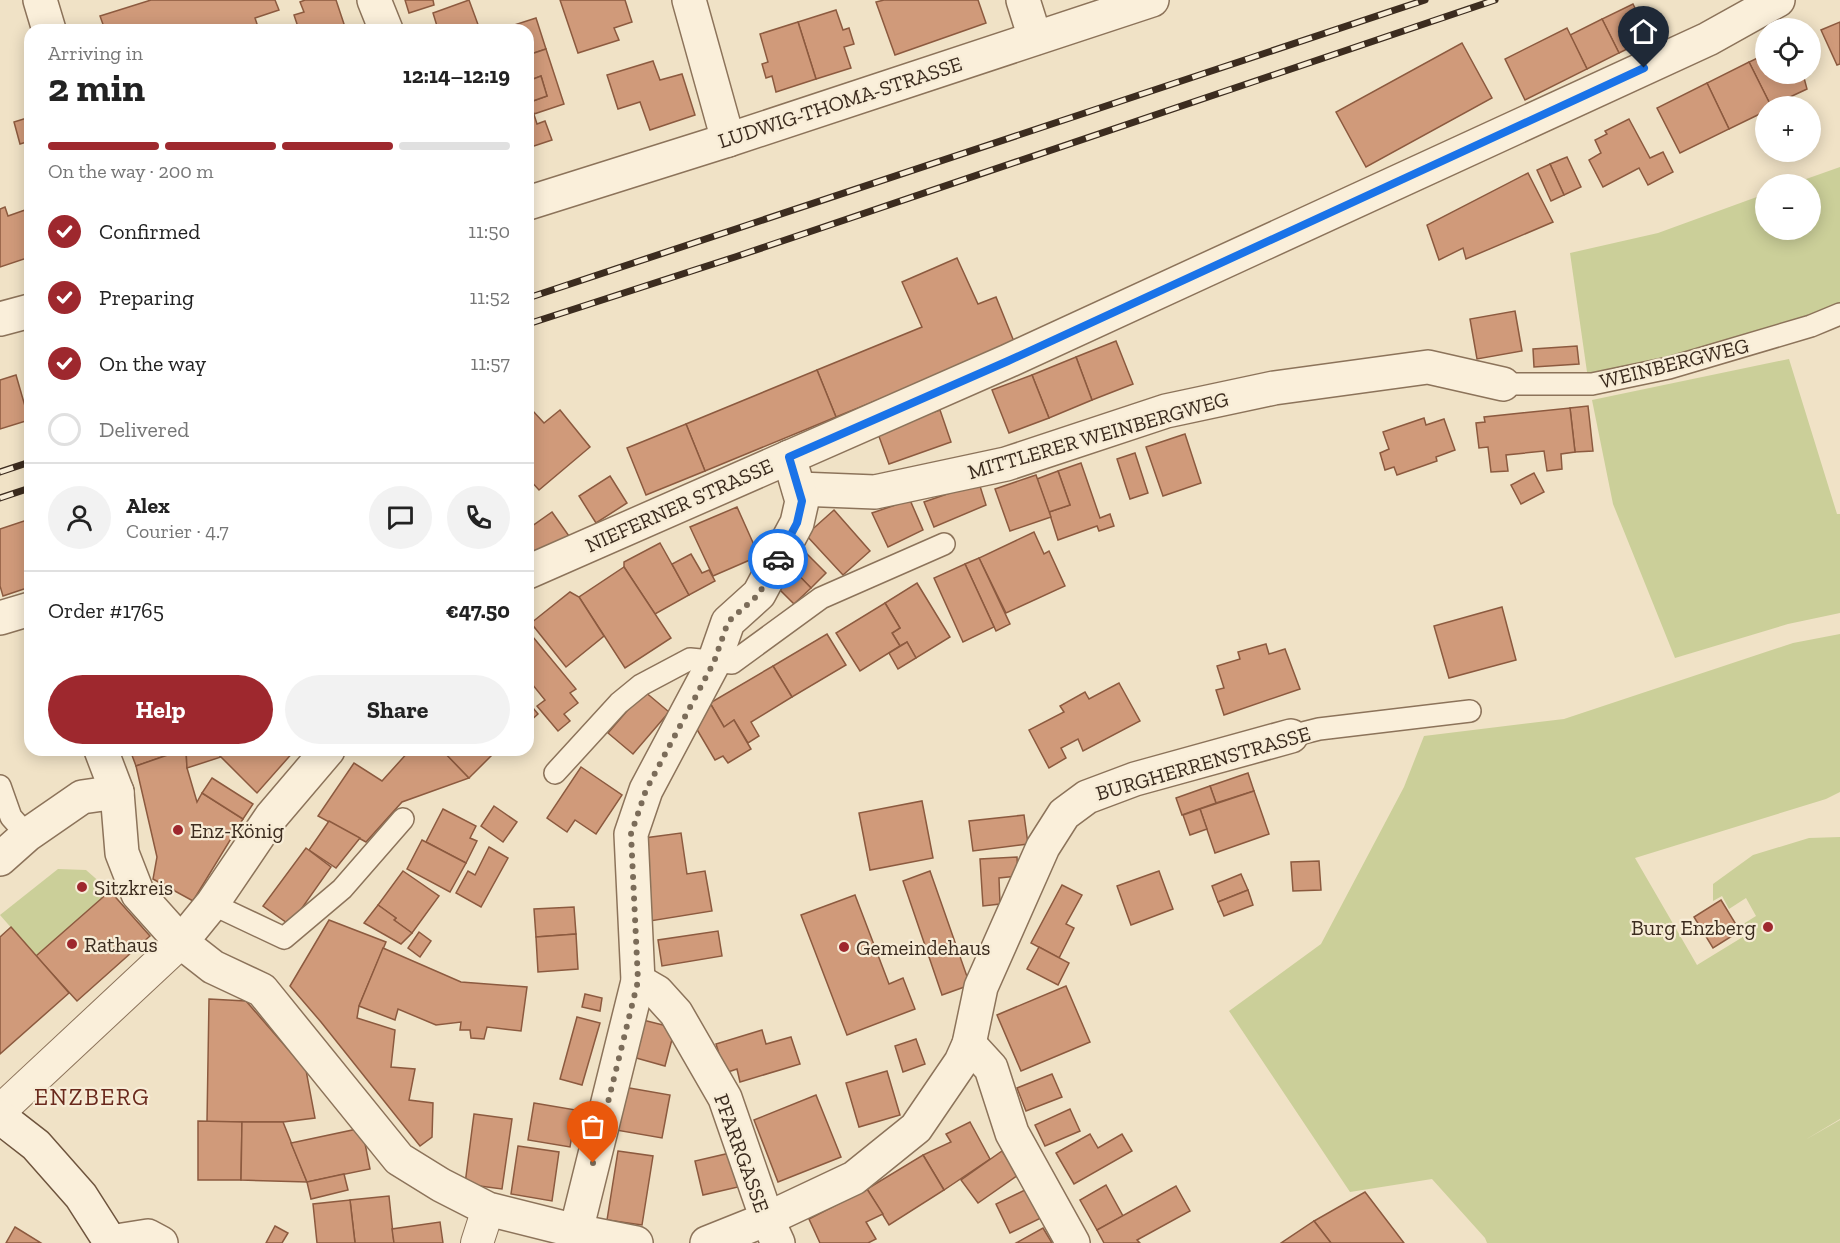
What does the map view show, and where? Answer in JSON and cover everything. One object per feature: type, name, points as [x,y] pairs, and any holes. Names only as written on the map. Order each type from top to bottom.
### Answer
[{"type":"street","points":[[40,0],[47,24]]},
{"type":"street","points":[[374,0],[384,24]]},
{"type":"street","points":[[689,0],[728,140]]},
{"type":"street","points":[[1023,0],[1035,38]]},
{"type":"street","name":"LUDWIG-THOMA-STRASSE","points":[[534,200],[728,140],[1152,0]]},
{"type":"street","name":"NIEFERNER STRASSE","points":[[534,569],[1008,361],[1708,39],[1778,0]]},
{"type":"street","points":[[0,319],[24,312]]},
{"type":"street","name":"MITTLERER WEINBERGWEG","points":[[799,489],[874,492],[1006,464],[1166,411],[1274,388],[1428,367],[1503,384]]},
{"type":"street","points":[[576,1231],[638,981],[631,834],[646,790],[714,662],[728,622],[759,594],[797,523],[802,501],[789,457]]},
{"type":"street","points":[[0,618],[24,611]]},
{"type":"street","name":"BURGHERRENSTRASSE","points":[[707,1243],[773,1231],[854,1178],[916,1128],[961,1062],[969,1044],[981,987],[1043,847],[1064,814],[1087,797],[1135,779],[1291,736]]},
{"type":"street","points":[[103,756],[117,792],[123,853],[138,894],[182,942],[213,967],[261,990],[399,1159],[441,1185],[488,1209],[636,1243]]},
{"type":"street","points":[[0,1111],[182,942],[212,904],[271,817],[323,756]]},
{"type":"street","points":[[0,859],[27,835],[82,797],[117,792]]},
{"type":"street","name":"PFARRGASSE","points":[[638,981],[657,992],[676,1013],[725,1098],[773,1231]]},
{"type":"street","points":[[969,1044],[991,1068],[1012,1132],[1074,1243]]},
{"type":"street","points":[[0,1116],[36,1145],[81,1196],[110,1243],[148,1236],[161,1243]]},
{"type":"street","points":[[477,1243],[488,1209]]},
{"type":"lane","name":"WEINBERGWEG","points":[[1503,384],[1592,384],[1669,368],[1811,326],[1840,314]]},
{"type":"lane","points":[[555,773],[619,704],[641,685],[690,659],[732,663],[821,598],[944,544]]},
{"type":"lane","name":"BURGHERRENSTRASSE","points":[[1291,736],[1319,729],[1470,711]]},
{"type":"lane","points":[[0,786],[11,817],[27,835]]},
{"type":"lane","points":[[212,904],[284,938],[342,890],[403,819]]},
{"type":"green space","points":[[1840,167],[1840,304],[1780,328],[1588,379],[1570,253],[1658,233],[1755,198],[1755,240],[1821,240],[1820,174]]},
{"type":"green space","points":[[1789,359],[1837,514],[1840,514],[1840,613],[1788,624],[1675,658],[1613,504],[1592,400]]},
{"type":"green space","points":[[1840,634],[1840,792],[1826,799],[1635,858],[1697,965],[1746,935],[1740,926],[1756,916],[1746,898],[1729,909],[1722,896],[1713,901],[1713,884],[1753,855],[1809,838],[1840,837],[1840,1119],[1805,1140],[1840,1120],[1840,1243],[1487,1243],[1432,1179],[1350,1192],[1229,1011],[1321,944],[1404,787],[1424,736],[1564,719],[1793,643]]},
{"type":"green space","points":[[58,869],[86,870],[110,891],[36,956],[0,915]]},
{"type":"building","points":[[151,0],[275,0],[279,10],[255,18],[257,24],[103,24],[100,16]]},
{"type":"building","points":[[336,0],[344,24],[297,24],[294,15],[304,12],[300,2]]},
{"type":"building","points":[[405,0],[433,0],[434,5],[409,13]]},
{"type":"building","points":[[469,0],[478,24],[436,24],[433,13]]},
{"type":"building","points":[[560,0],[625,0],[632,22],[614,28],[619,40],[578,53]]},
{"type":"building","points":[[884,0],[978,0],[986,23],[895,55],[876,2]]},
{"type":"building","points":[[1633,4],[1650,38],[1619,53],[1602,19]]},
{"type":"building","points":[[836,10],[843,30],[849,28],[854,44],[844,47],[851,68],[816,79],[798,22]]},
{"type":"building","points":[[536,18],[546,49],[534,53],[534,24],[518,24]]},
{"type":"building","points":[[1602,19],[1619,53],[1587,69],[1570,35]]},
{"type":"building","points":[[798,22],[816,79],[776,92],[772,76],[766,78],[762,64],[768,62],[760,34]]},
{"type":"building","points":[[1840,22],[1840,64],[1837,65],[1821,30]]},
{"type":"building","points":[[1567,28],[1587,69],[1525,100],[1505,59]]},
{"type":"building","points":[[1462,43],[1492,98],[1366,167],[1336,112]]},
{"type":"building","points":[[546,49],[564,104],[534,114],[534,101],[547,96],[541,76],[534,79],[534,53]]},
{"type":"building","points":[[1755,59],[1755,74],[1749,62]]},
{"type":"building","points":[[653,61],[660,80],[682,74],[695,115],[650,130],[640,102],[618,109],[607,75]]},
{"type":"building","points":[[1749,62],[1755,74],[1755,84],[1760,84],[1766,96],[1755,96],[1755,116],[1729,129],[1707,83]]},
{"type":"building","points":[[541,76],[547,96],[534,101],[534,79]]},
{"type":"building","points":[[1707,83],[1729,129],[1680,153],[1657,108]]},
{"type":"building","points":[[1760,84],[1806,84],[1807,89],[1792,96],[1766,96]]},
{"type":"building","points":[[534,115],[537,124],[545,121],[552,140],[534,146]]},
{"type":"building","points":[[24,119],[24,143],[20,144],[14,122]]},
{"type":"building","points":[[1629,119],[1650,158],[1663,152],[1673,172],[1648,185],[1639,168],[1603,187],[1589,160],[1601,153],[1595,140],[1607,134],[1605,131]]},
{"type":"building","points":[[1567,157],[1581,187],[1564,195],[1550,164]]},
{"type":"building","points":[[1550,164],[1564,195],[1551,201],[1537,170]]},
{"type":"building","points":[[1528,173],[1553,222],[1466,259],[1463,248],[1439,260],[1427,225]]},
{"type":"building","points":[[5,207],[8,216],[24,210],[24,259],[0,267],[0,209]]},
{"type":"building","points":[[957,258],[978,304],[996,297],[1015,344],[836,417],[817,370],[922,327],[902,282]]},
{"type":"building","points":[[1515,311],[1522,351],[1477,359],[1470,319]]},
{"type":"building","points":[[1116,341],[1133,384],[1092,400],[1076,357]]},
{"type":"building","points":[[1577,346],[1579,364],[1534,367],[1533,349]]},
{"type":"building","points":[[1076,357],[1092,400],[1049,418],[1032,375]]},
{"type":"building","points":[[817,370],[836,417],[705,471],[686,424]]},
{"type":"building","points":[[16,375],[24,403],[24,422],[0,429],[0,380]]},
{"type":"building","points":[[1032,375],[1049,418],[1009,433],[992,390]]},
{"type":"building","points":[[1588,406],[1593,451],[1575,452],[1570,408]]},
{"type":"building","points":[[1570,408],[1575,452],[1561,454],[1562,469],[1547,471],[1544,451],[1506,455],[1508,471],[1491,472],[1488,447],[1479,448],[1476,423],[1485,422],[1484,417]]},
{"type":"building","points":[[560,410],[590,447],[539,490],[534,485],[534,412],[544,423]]},
{"type":"building","points":[[940,410],[951,442],[889,464],[877,431]]},
{"type":"building","points":[[1424,418],[1426,425],[1444,419],[1455,450],[1436,457],[1437,461],[1397,475],[1394,467],[1385,470],[1380,453],[1389,449],[1383,432]]},
{"type":"building","points":[[686,424],[705,471],[646,495],[627,448]]},
{"type":"building","points":[[1185,434],[1201,483],[1163,496],[1146,447]]},
{"type":"building","points":[[1135,453],[1148,493],[1130,499],[1117,459]]},
{"type":"building","points":[[1081,463],[1100,518],[1110,514],[1114,526],[1099,531],[1097,526],[1058,540],[1049,512],[1070,505],[1058,471]]},
{"type":"building","points":[[1058,471],[1070,505],[1049,512],[1037,479]]},
{"type":"building","points":[[1534,473],[1544,492],[1521,504],[1511,485]]},
{"type":"building","points":[[1036,475],[1051,517],[1010,531],[995,489]]},
{"type":"building","points":[[610,476],[627,503],[596,523],[579,496]]},
{"type":"building","points":[[979,483],[986,505],[934,527],[924,502]]},
{"type":"building","points":[[910,500],[923,530],[888,547],[872,513]]},
{"type":"building","points":[[737,507],[759,556],[713,576],[690,527]]},
{"type":"building","points":[[834,510],[870,551],[843,575],[806,535]]},
{"type":"building","points":[[552,512],[569,536],[534,558],[534,525]]},
{"type":"building","points":[[24,521],[24,589],[3,596],[0,586],[0,529]]},
{"type":"building","points":[[1034,532],[1044,554],[1049,551],[1065,586],[1006,613],[979,558]]},
{"type":"building","points":[[660,543],[689,595],[655,614],[624,567],[624,562]]},
{"type":"building","points":[[797,544],[826,573],[811,588],[782,559]]},
{"type":"building","points":[[691,554],[702,573],[709,570],[715,581],[689,595],[672,564]]},
{"type":"building","points":[[979,558],[1010,624],[996,631],[965,564]]},
{"type":"building","points":[[965,564],[994,627],[963,642],[934,578]]},
{"type":"building","points":[[789,565],[811,588],[794,604],[771,581]]},
{"type":"building","points":[[624,567],[671,638],[625,668],[579,597]]},
{"type":"building","points":[[917,583],[950,637],[916,658],[907,642],[900,646],[892,633],[900,628],[885,603]]},
{"type":"building","points":[[570,592],[579,597],[604,636],[566,667],[534,627],[534,621]]},
{"type":"building","points":[[885,603],[900,628],[892,633],[900,646],[860,671],[836,633]]},
{"type":"building","points":[[1502,607],[1516,660],[1449,678],[1434,626]]},
{"type":"building","points":[[827,634],[846,665],[792,697],[773,666]]},
{"type":"building","points":[[534,638],[576,689],[570,693],[578,703],[564,714],[570,721],[558,731],[537,706],[545,700],[534,686]]},
{"type":"building","points":[[907,642],[916,658],[898,669],[889,653]]},
{"type":"building","points":[[1266,644],[1269,654],[1285,649],[1300,689],[1224,715],[1216,690],[1224,688],[1217,666],[1240,659],[1238,652]]},
{"type":"building","points":[[773,666],[792,697],[751,722],[759,736],[748,743],[734,720],[724,727],[710,703]]},
{"type":"building","points":[[1119,683],[1140,721],[1083,751],[1078,739],[1061,748],[1066,758],[1049,768],[1029,730],[1064,712],[1060,706],[1085,692],[1089,699]]},
{"type":"building","points":[[644,691],[669,712],[633,754],[608,733]]},
{"type":"building","points":[[710,703],[724,727],[734,720],[751,749],[728,763],[723,756],[715,760],[689,716]]},
{"type":"building","points":[[132,756],[165,756],[136,766]]},
{"type":"building","points":[[165,756],[186,756],[187,768],[197,802],[202,793],[243,819],[193,901],[153,879],[157,857],[136,766]]},
{"type":"building","points":[[186,756],[221,757],[187,768]]},
{"type":"building","points":[[220,756],[290,756],[257,793]]},
{"type":"building","points":[[405,756],[448,756],[469,778],[402,802],[366,842],[318,816],[354,763],[382,781]]},
{"type":"building","points":[[448,756],[491,756],[469,778]]},
{"type":"building","points":[[581,767],[622,795],[596,834],[575,820],[567,832],[547,818]]},
{"type":"building","points":[[1248,773],[1254,791],[1216,803],[1210,786]]},
{"type":"building","points":[[212,778],[253,804],[243,819],[202,793]]},
{"type":"building","points":[[1210,786],[1216,803],[1182,815],[1176,798]]},
{"type":"building","points":[[1254,791],[1269,834],[1215,853],[1200,809]]},
{"type":"building","points":[[922,801],[933,858],[870,870],[859,813]]},
{"type":"building","points":[[494,806],[517,822],[503,842],[481,826]]},
{"type":"building","points":[[443,809],[476,826],[470,838],[477,841],[466,863],[426,842]]},
{"type":"building","points":[[1200,809],[1207,829],[1190,835],[1183,815]]},
{"type":"building","points":[[1024,815],[1028,844],[973,851],[969,821]]},
{"type":"building","points":[[329,821],[360,838],[336,868],[309,850]]},
{"type":"building","points":[[681,833],[687,874],[705,871],[712,911],[650,921],[637,839]]},
{"type":"building","points":[[422,840],[466,863],[450,892],[407,869]]},
{"type":"building","points":[[489,847],[508,858],[481,907],[456,893],[468,871],[475,875]]},
{"type":"building","points":[[306,848],[331,867],[290,925],[263,906]]},
{"type":"building","points":[[1017,857],[1018,876],[999,878],[1000,904],[983,906],[980,859]]},
{"type":"building","points":[[1319,861],[1321,890],[1293,891],[1291,862]]},
{"type":"building","points":[[403,871],[439,896],[412,933],[378,905]]},
{"type":"building","points":[[930,871],[970,985],[942,995],[903,881]]},
{"type":"building","points":[[1159,871],[1173,909],[1131,925],[1117,886]]},
{"type":"building","points":[[1241,874],[1248,890],[1218,902],[1212,886]]},
{"type":"building","points":[[1062,885],[1082,895],[1066,924],[1074,928],[1059,958],[1031,943]]},
{"type":"building","points":[[1248,890],[1253,905],[1224,916],[1218,902]]},
{"type":"building","points":[[110,891],[150,936],[77,1001],[36,956]]},
{"type":"building","name":"Gemeindehaus","points":[[855,895],[889,984],[903,978],[915,1009],[847,1035],[801,915]]},
{"type":"building","points":[[1721,900],[1740,931],[1713,948],[1694,917]]},
{"type":"building","points":[[378,905],[412,933],[401,944],[364,923]]},
{"type":"building","points":[[574,907],[576,934],[536,937],[534,909]]},
{"type":"building","points":[[329,920],[386,942],[359,1006],[357,1018],[395,1030],[391,1067],[415,1069],[409,1100],[433,1103],[432,1137],[420,1146],[290,986]]},
{"type":"building","points":[[11,927],[69,993],[0,1054],[0,937]]},
{"type":"building","points":[[718,931],[722,956],[662,966],[658,940]]},
{"type":"building","points":[[419,932],[431,941],[420,957],[408,948]]},
{"type":"building","points":[[576,934],[578,969],[538,972],[536,937]]},
{"type":"building","points":[[1039,947],[1069,963],[1058,985],[1027,969]]},
{"type":"building","points":[[383,948],[461,982],[527,987],[521,1031],[487,1027],[484,1039],[471,1038],[470,1030],[460,1030],[461,1022],[436,1025],[398,1009],[395,1020],[359,1006]]},
{"type":"building","points":[[1066,986],[1090,1042],[1021,1071],[997,1015]]},
{"type":"building","points":[[585,994],[602,998],[600,1011],[582,1007]]},
{"type":"building","points":[[209,999],[246,1001],[306,1070],[315,1118],[283,1122],[207,1122]]},
{"type":"building","points":[[577,1017],[600,1023],[582,1085],[560,1079]]},
{"type":"building","points":[[639,1019],[675,1028],[665,1066],[629,1056]]},
{"type":"building","points":[[762,1030],[766,1044],[791,1037],[800,1064],[740,1082],[737,1069],[725,1073],[716,1044]]},
{"type":"building","points":[[916,1039],[925,1064],[903,1072],[895,1046]]},
{"type":"building","points":[[887,1071],[900,1115],[859,1127],[846,1083]]},
{"type":"building","points":[[1052,1074],[1062,1097],[1026,1111],[1017,1088]]},
{"type":"building","points":[[618,1086],[670,1095],[662,1138],[610,1129]]},
{"type":"building","points":[[816,1095],[841,1157],[778,1182],[754,1120]]},
{"type":"building","points":[[534,1103],[576,1110],[570,1147],[528,1140]]},
{"type":"building","points":[[1070,1109],[1080,1131],[1045,1146],[1035,1125]]},
{"type":"building","points":[[474,1114],[512,1119],[502,1189],[465,1184]]},
{"type":"building","points":[[198,1121],[242,1122],[241,1180],[198,1180]]},
{"type":"building","points":[[242,1122],[283,1122],[307,1182],[241,1180]]},
{"type":"building","points":[[970,1122],[990,1159],[944,1190],[923,1155],[951,1142],[946,1134]]},
{"type":"building","points":[[362,1128],[370,1169],[307,1182],[291,1143]]},
{"type":"building","points":[[1090,1134],[1098,1148],[1122,1134],[1132,1151],[1074,1184],[1056,1153]]},
{"type":"building","points":[[518,1146],[559,1152],[552,1201],[511,1194]]},
{"type":"building","points":[[618,1151],[653,1156],[642,1225],[607,1220]]},
{"type":"building","points":[[1002,1151],[1018,1175],[978,1203],[961,1180]]},
{"type":"building","points":[[730,1153],[738,1187],[703,1195],[695,1161]]},
{"type":"building","points":[[923,1155],[944,1190],[889,1225],[867,1189]]},
{"type":"building","points":[[344,1174],[348,1190],[311,1199],[307,1182]]},
{"type":"building","points":[[1106,1185],[1123,1216],[1097,1230],[1080,1200]]},
{"type":"building","points":[[1176,1186],[1190,1211],[1137,1240],[1140,1243],[1104,1243],[1097,1230]]},
{"type":"building","points":[[1029,1188],[1043,1217],[1010,1233],[996,1204]]},
{"type":"building","points":[[867,1189],[883,1214],[866,1222],[876,1239],[868,1243],[820,1243],[809,1219]]},
{"type":"building","points":[[1365,1192],[1404,1243],[1331,1243],[1314,1221]]},
{"type":"building","points":[[389,1196],[394,1243],[355,1243],[350,1200]]},
{"type":"building","points":[[350,1200],[355,1243],[317,1243],[313,1204]]},
{"type":"building","points":[[1314,1221],[1331,1243],[1281,1243]]},
{"type":"building","points":[[440,1222],[443,1243],[394,1243],[392,1229]]},
{"type":"building","points":[[275,1226],[288,1233],[282,1243],[266,1243]]},
{"type":"building","points":[[15,1227],[41,1243],[6,1243]]},
{"type":"building","points":[[1043,1228],[1052,1243],[1016,1243]]},
{"type":"railway","points":[[534,296],[1425,0]]},
{"type":"railway","points":[[534,322],[735,257],[1495,0]]},
{"type":"railway","points":[[0,472],[24,464]]},
{"type":"railway","points":[[0,498],[24,490]]},
{"type":"way so far","points":[[593,1163],[638,981],[631,834],[646,790],[714,662],[728,622],[759,594],[778,559]]},
{"type":"place","name":"Enz-König","points":[[178,830]]},
{"type":"place","name":"Sitzkreis","points":[[82,887]]},
{"type":"place","name":"Burg Enzberg","points":[[1768,927]]},
{"type":"place","name":"Rathaus","points":[[72,944]]},
{"type":"place","name":"Gemeindehaus","points":[[844,947]]},
{"type":"district","name":"ENZBERG","points":[[92,1096]]},
{"type":"route","points":[[778,559],[797,523],[802,501],[789,457],[1008,361],[1644,68]]}]
